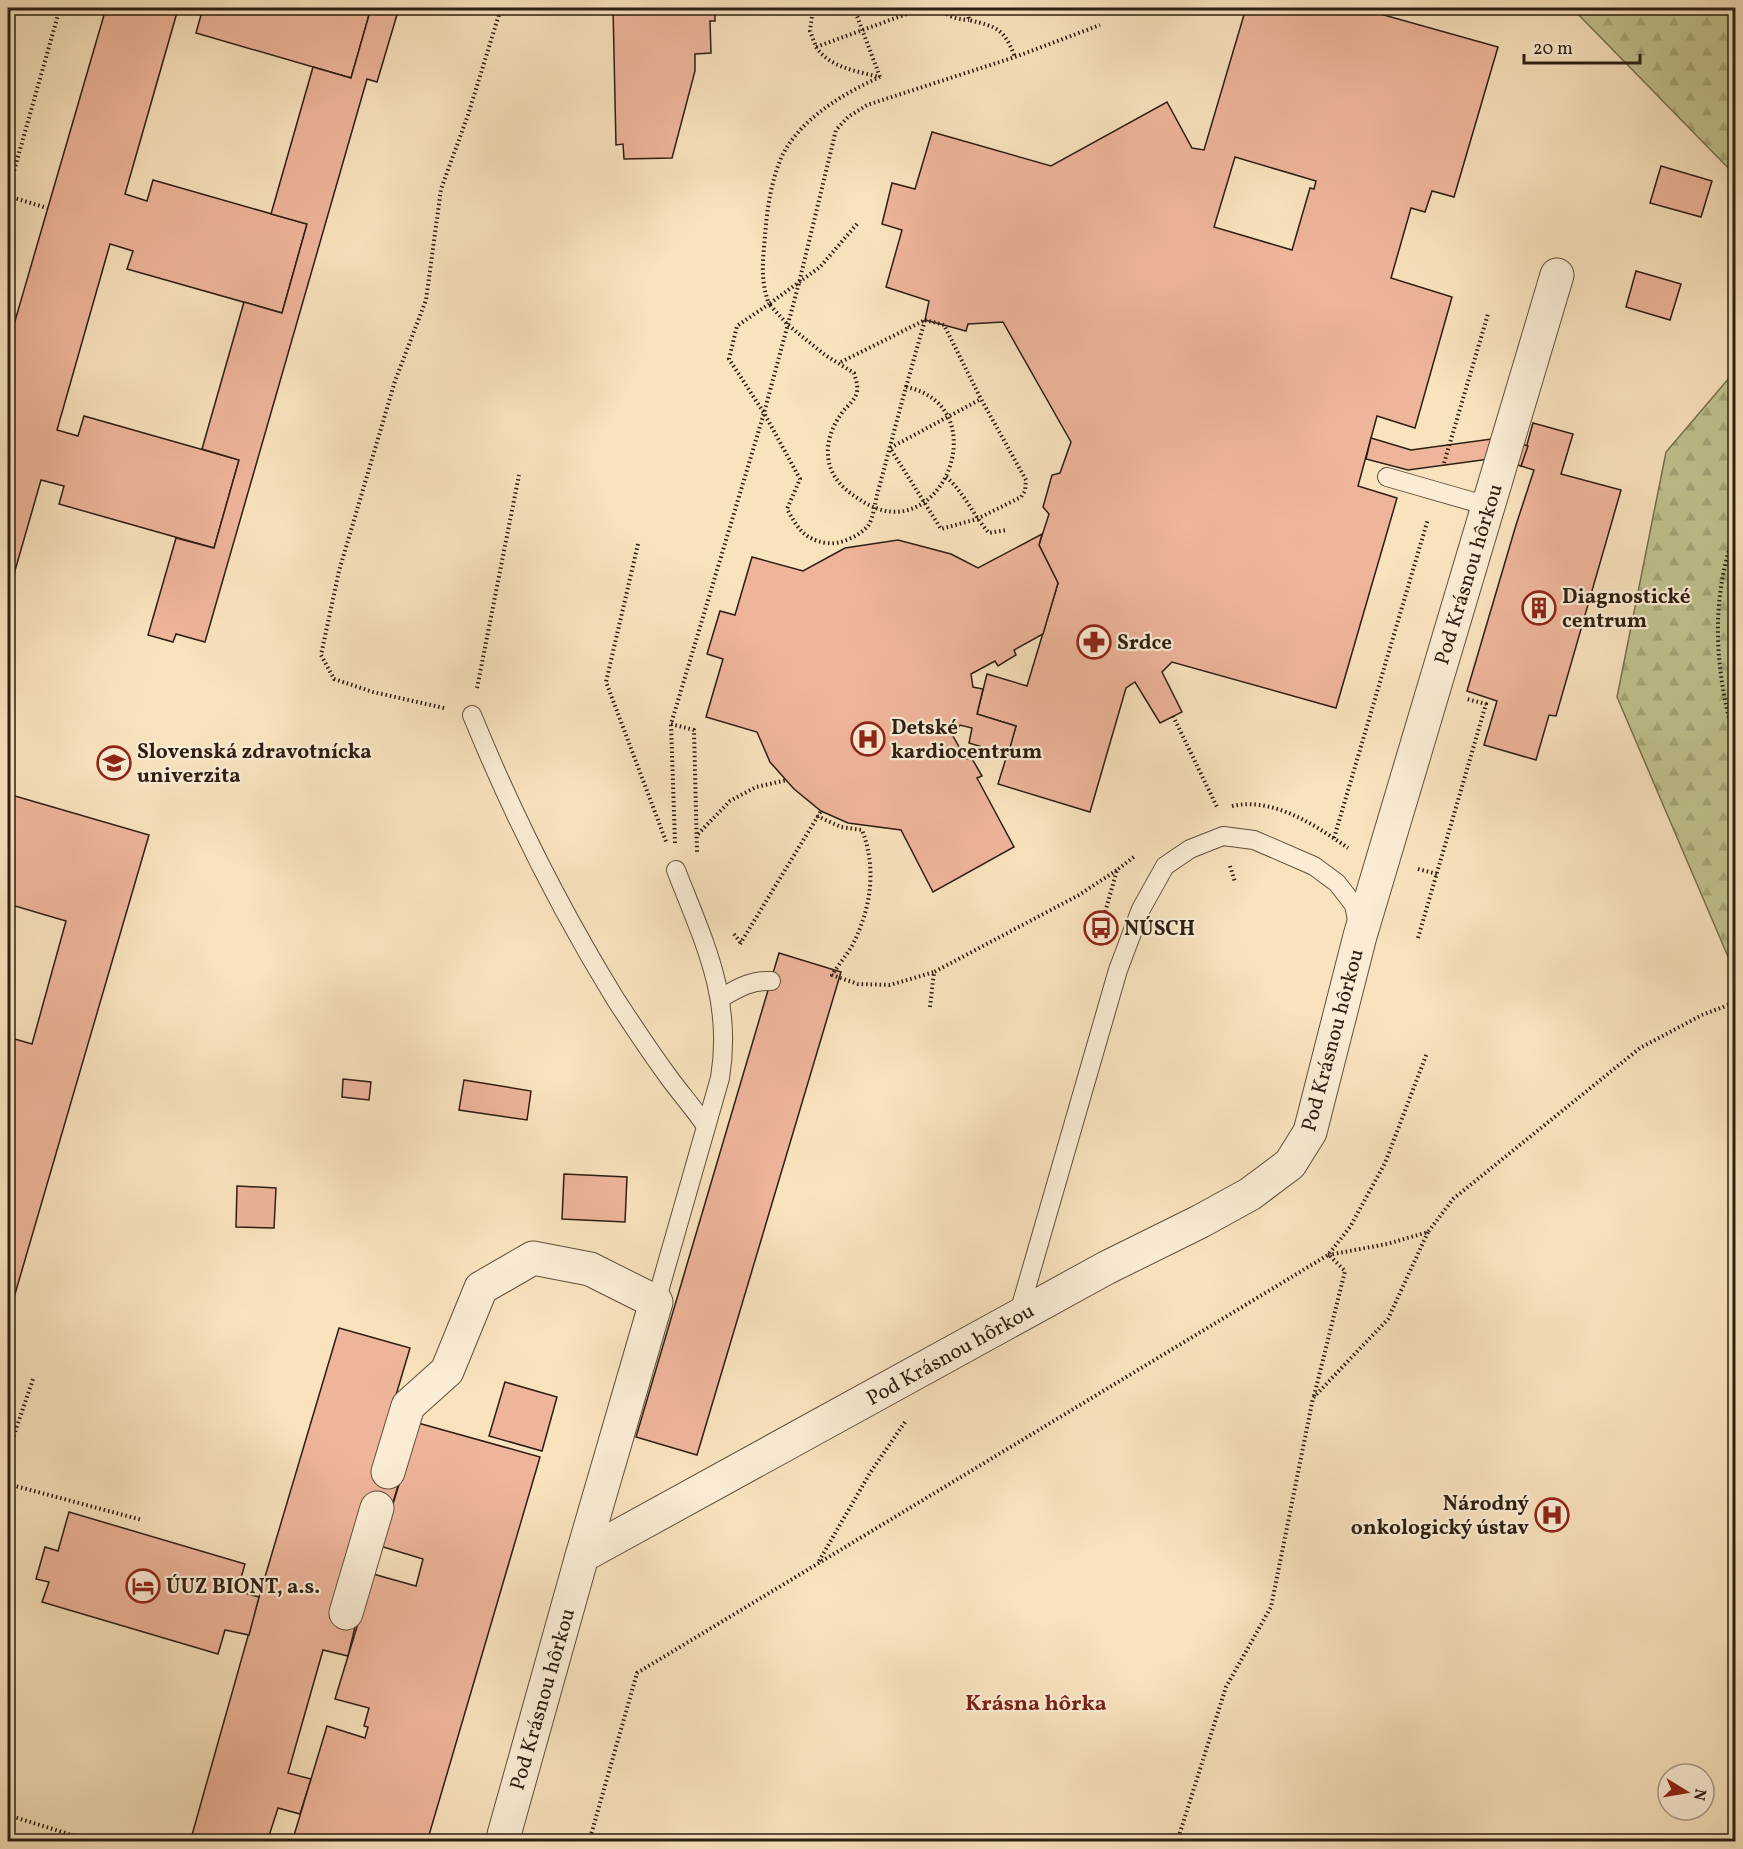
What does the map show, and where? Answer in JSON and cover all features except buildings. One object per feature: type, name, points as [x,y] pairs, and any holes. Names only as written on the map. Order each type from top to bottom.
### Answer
[{"type":"street","name":"Pod Krásnou hôrkou","points":[[582,1556],[1106,1268],[1250,1194],[1290,1164],[1310,1132],[1360,936],[1557,275]]},
{"type":"street","points":[[388,1472],[408,1406],[447,1371],[481,1287],[533,1258],[590,1269],[656,1302]]},
{"type":"street","name":"Pod Krásnou hôrkou","points":[[502,1842],[656,1302]]},
{"type":"street","points":[[346,1613],[377,1508]]},
{"type":"lane","points":[[1387,477],[1488,506]]},
{"type":"lane","points":[[472,715],[496,774],[553,888],[616,999],[671,1080],[706,1126]]},
{"type":"lane","points":[[1018,1316],[1118,970],[1141,909],[1165,866],[1190,849],[1223,836],[1254,840],[1314,866],[1337,883],[1354,905],[1360,936]]},
{"type":"lane","points":[[656,1302],[720,1078],[724,1055],[721,998],[713,965],[676,870]]},
{"type":"lane","points":[[721,998],[748,983],[760,980],[771,981]]},
{"type":"path","points":[[48,208],[8,194],[60,8]]},
{"type":"path","points":[[501,8],[468,115],[441,189],[426,300],[395,381],[339,571],[321,655],[334,679],[373,692],[472,715],[519,475]]},
{"type":"path","points":[[813,8],[810,31],[816,48],[825,59],[842,67],[880,77]]},
{"type":"path","points":[[854,8],[880,77]]},
{"type":"path","points":[[816,48],[923,8]]},
{"type":"path","points":[[940,8],[947,16],[957,20],[969,20],[992,26],[1007,38],[1015,57]]},
{"type":"path","points":[[967,8],[969,20]]},
{"type":"path","points":[[676,870],[671,724],[764,413],[799,283],[836,130],[848,117],[867,105],[1015,57],[1100,25]]},
{"type":"path","points":[[880,77],[855,88],[819,112],[783,154],[774,177],[767,212],[762,266],[764,291],[769,304],[788,325],[825,355],[854,373],[857,393],[835,422],[827,455],[840,485],[874,508],[891,513],[915,508],[930,499],[951,467],[954,449],[954,433],[939,404],[927,395],[906,387]]},
{"type":"path","points":[[857,224],[820,267],[737,326],[729,359],[764,413],[800,479],[787,509],[800,532],[820,542],[835,544],[857,535],[869,524],[925,320]]},
{"type":"path","points":[[1443,468],[1488,314]]},
{"type":"path","points":[[840,363],[925,320],[944,325],[981,399],[1025,475],[1026,486],[1021,497],[977,519],[941,529],[890,448]]},
{"type":"path","points":[[890,448],[981,399]]},
{"type":"path","points":[[946,477],[956,485],[988,533],[1006,530]]},
{"type":"path","points":[[1334,838],[1431,510]]},
{"type":"path","points":[[1736,530],[1730,544],[1717,612],[1719,668],[1726,711],[1736,744]]},
{"type":"path","points":[[638,544],[606,682],[676,870]]},
{"type":"path","points":[[1418,938],[1486,704],[1459,696]]},
{"type":"path","points":[[1173,716],[1218,809]]},
{"type":"path","points":[[671,724],[694,730],[698,855]]},
{"type":"path","points":[[697,835],[730,801],[756,787],[786,780]]},
{"type":"path","points":[[1209,813],[1245,803],[1287,811],[1354,851],[1437,874]]},
{"type":"path","points":[[735,950],[821,811]]},
{"type":"path","points":[[817,816],[841,827],[862,830],[868,846],[872,878],[865,913],[853,944],[832,975],[858,984],[890,985],[934,972],[1079,895],[1144,850]]},
{"type":"path","points":[[1223,836],[1234,882]]},
{"type":"path","points":[[1104,918],[1117,870]]},
{"type":"path","points":[[727,924],[741,943]]},
{"type":"path","points":[[930,1007],[934,972]]},
{"type":"path","points":[[1313,1398],[1388,1319],[1428,1232],[1453,1199],[1640,1048],[1702,1015],[1736,1002]]},
{"type":"path","points":[[589,1842],[637,1673],[1328,1255],[1350,1227],[1385,1163],[1426,1053]]},
{"type":"path","points":[[1328,1255],[1388,1244],[1428,1232]]},
{"type":"path","points":[[1177,1842],[1226,1687],[1271,1607],[1313,1398],[1345,1270],[1328,1255]]},
{"type":"path","points":[[8,1452],[33,1379]]},
{"type":"path","points":[[818,1563],[870,1473],[906,1420]]},
{"type":"path","points":[[8,1434],[18,1422]]},
{"type":"path","points":[[8,1484],[142,1520]]},
{"type":"path","points":[[8,1815],[94,1842]]},
{"type":"green space","points":[[1572,8],[1735,8],[1735,175]]},
{"type":"green space","points":[[1735,371],[1735,973],[1617,697],[1666,452]]},
{"type":"place","name":"Diagnostické centrum","points":[[1539,608]]},
{"type":"place","name":"Srdce","points":[[1094,642]]},
{"type":"place","name":"Detské kardiocentrum","points":[[868,739]]},
{"type":"place","name":"Slovenská zdravotnícka univerzita","points":[[114,763]]},
{"type":"place","name":"NÚSCH","points":[[1101,928]]},
{"type":"place","name":"Národný onkologický ústav","points":[[1552,1515]]},
{"type":"place","name":"ÚUZ BIONT, a.s.","points":[[143,1586]]},
{"type":"district","name":"Krásna hôrka","points":[[1036,1702]]}]
